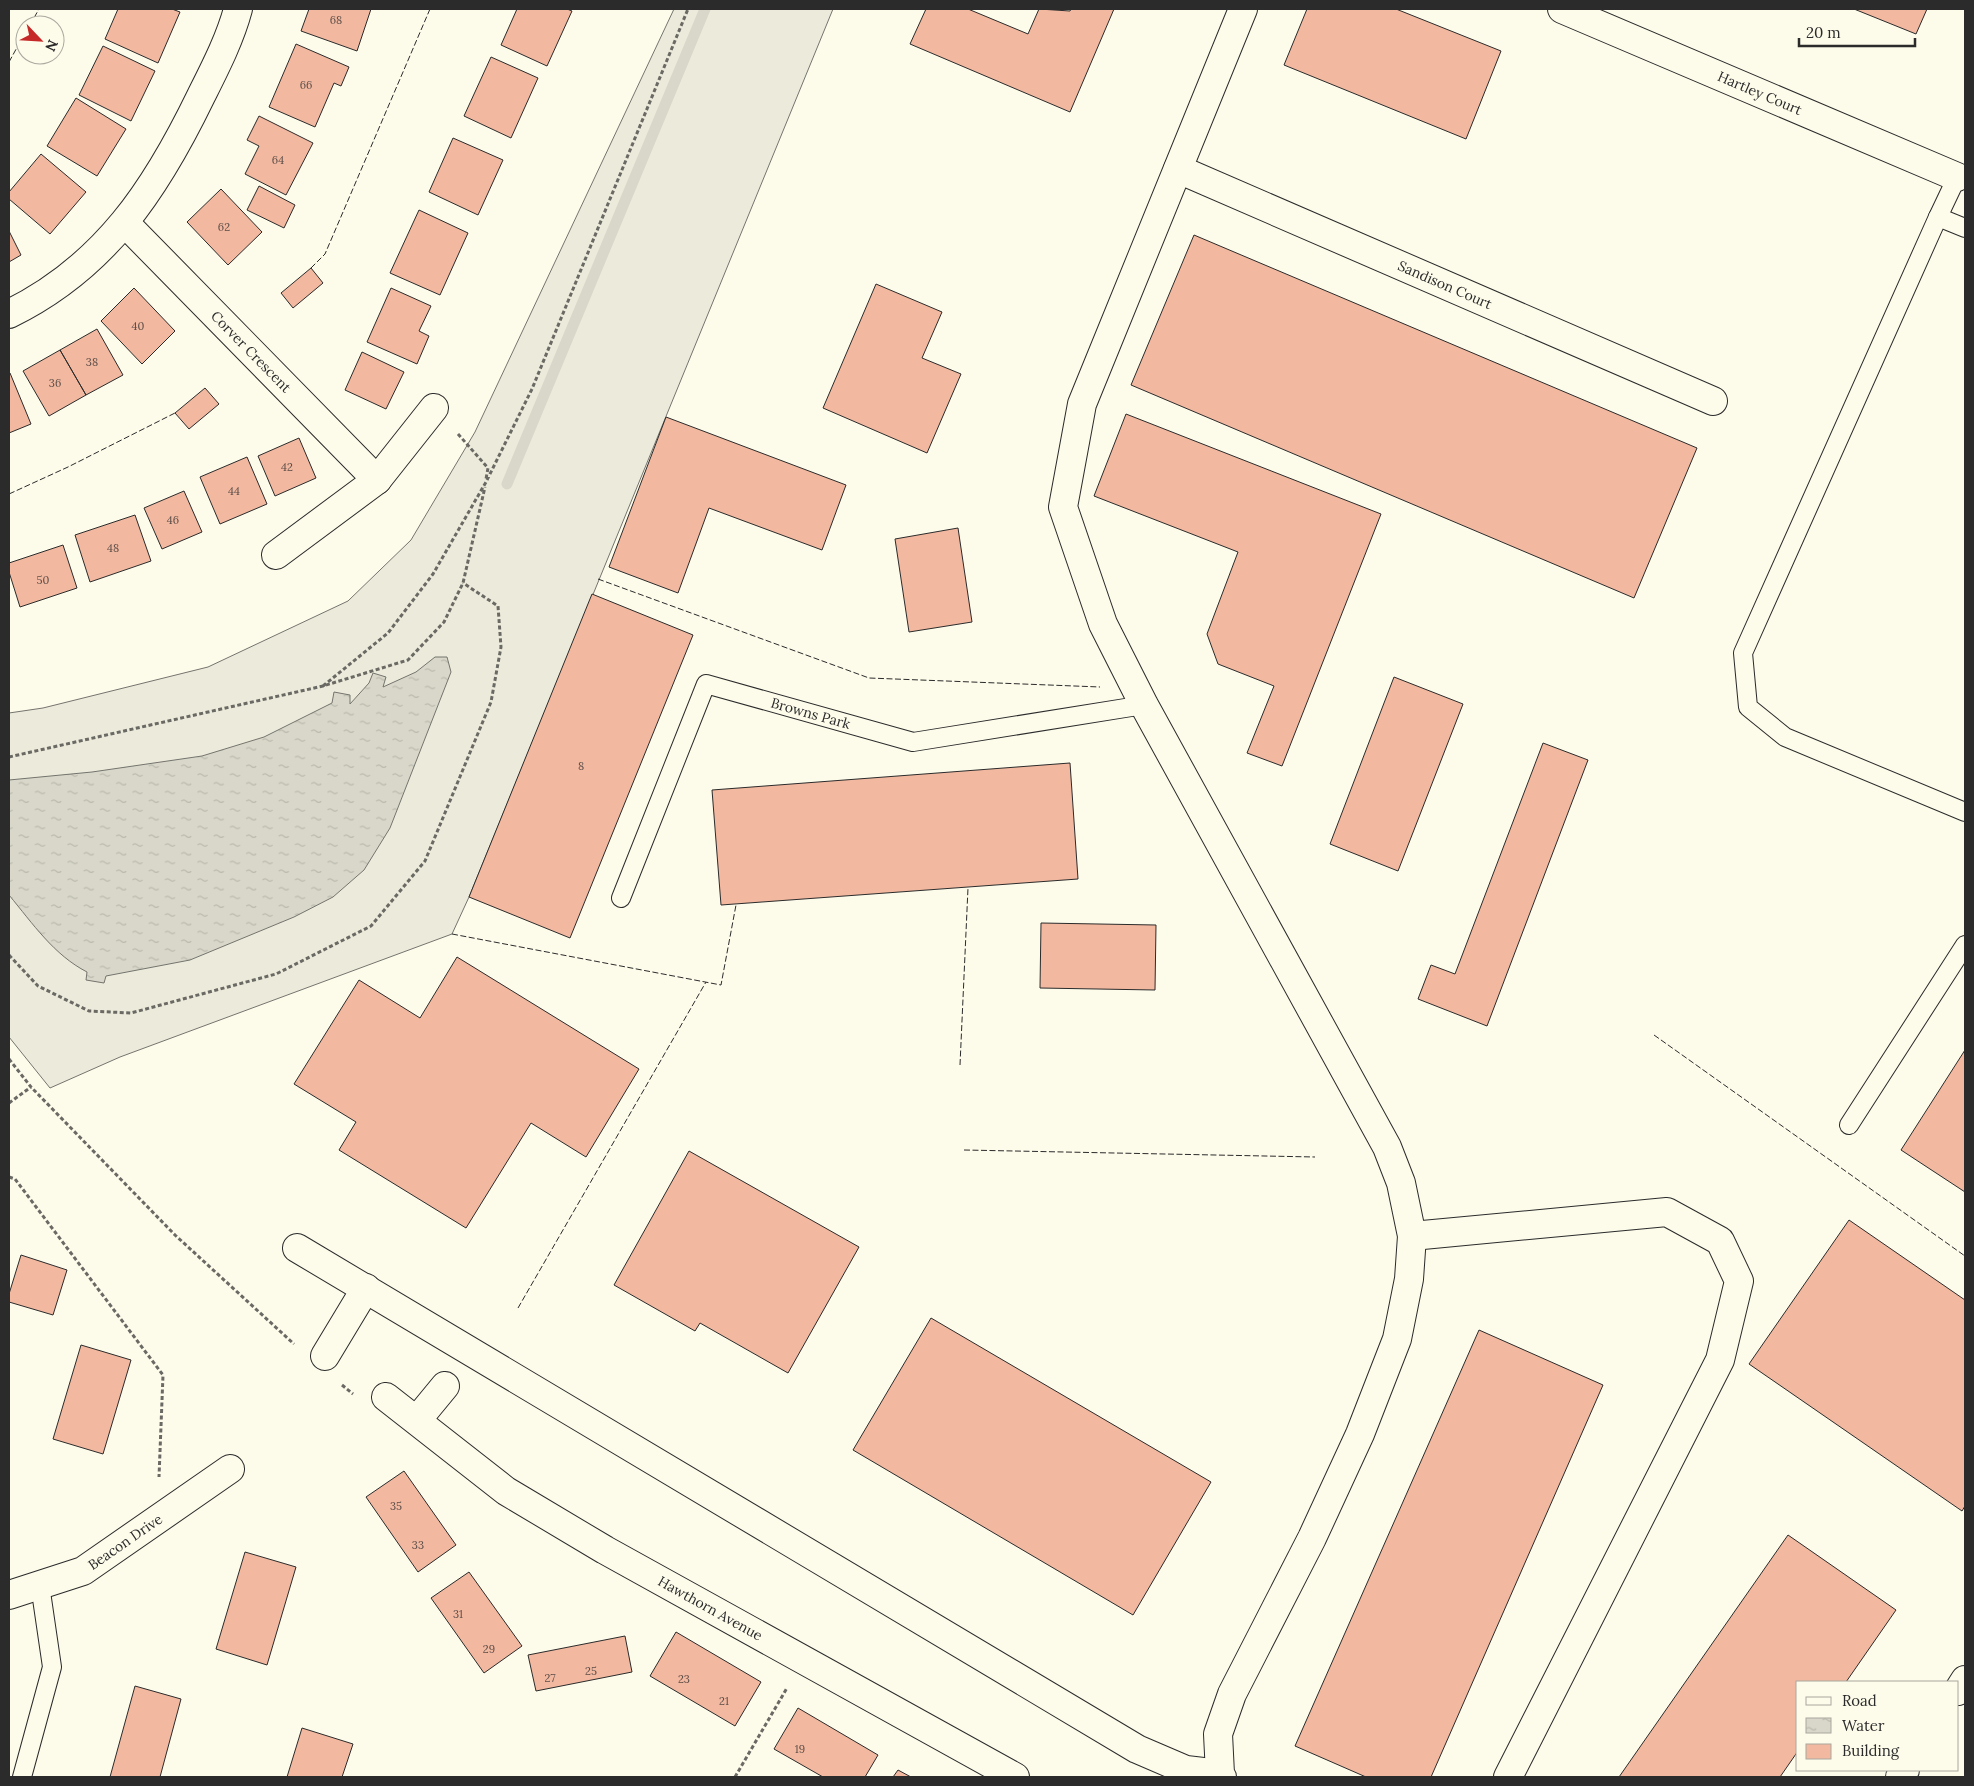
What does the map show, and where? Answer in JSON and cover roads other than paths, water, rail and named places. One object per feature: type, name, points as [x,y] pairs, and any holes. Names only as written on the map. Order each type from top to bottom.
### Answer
[{"type":"street","points":[[9,314],[80,269],[125,223],[157,180],[181,139],[210,79],[238,9]]},
{"type":"street","points":[[297,1248],[1137,1750],[1186,1770],[1221,1776],[1218,1734],[1232,1694],[1312,1538],[1360,1434],[1397,1339],[1410,1280],[1412,1236],[1401,1183],[1387,1147],[1144,705],[1103,624],[1063,507],[1082,404],[1243,9]]},
{"type":"street","name":"Hartley Court","points":[[1562,9],[1961,176]]},
{"type":"street","name":"Sandison Court","points":[[1178,169],[1713,401]]},
{"type":"street","name":"Corver Crescent","points":[[125,223],[377,480]]},
{"type":"street","points":[[276,555],[377,480],[434,408]]},
{"type":"street","points":[[1412,1236],[1667,1212],[1720,1240],[1739,1281],[1720,1360],[1508,1777]]},
{"type":"street","points":[[325,1356],[366,1288]]},
{"type":"street","points":[[417,1420],[445,1386]]},
{"type":"street","name":"Hawthorn Avenue","points":[[386,1397],[506,1491],[605,1550],[1015,1777]]},
{"type":"street","name":"Beacon Drive","points":[[9,1595],[83,1571],[158,1517],[230,1469]]},
{"type":"lane","points":[[1961,176],[1938,217],[1743,653],[1748,707],[1786,737],[1965,812]]},
{"type":"lane","points":[[1938,217],[1965,228]]},
{"type":"lane","name":"Browns Park","points":[[621,898],[706,684],[913,742],[1144,705]]},
{"type":"lane","points":[[1848,1125],[1965,945]]},
{"type":"lane","points":[[22,1777],[52,1667],[40,1585]]},
{"type":"water","points":[[435,657],[447,657],[451,672],[390,828],[364,870],[333,897],[294,917],[190,960],[106,976],[104,983],[86,980],[87,972],[54,948],[9,895],[9,780],[92,772],[202,756],[264,737],[332,703],[334,692],[350,695],[350,704],[369,683],[373,673],[386,677],[383,687],[416,672]]},
{"type":"waterway","points":[[507,484],[705,9]]}]
